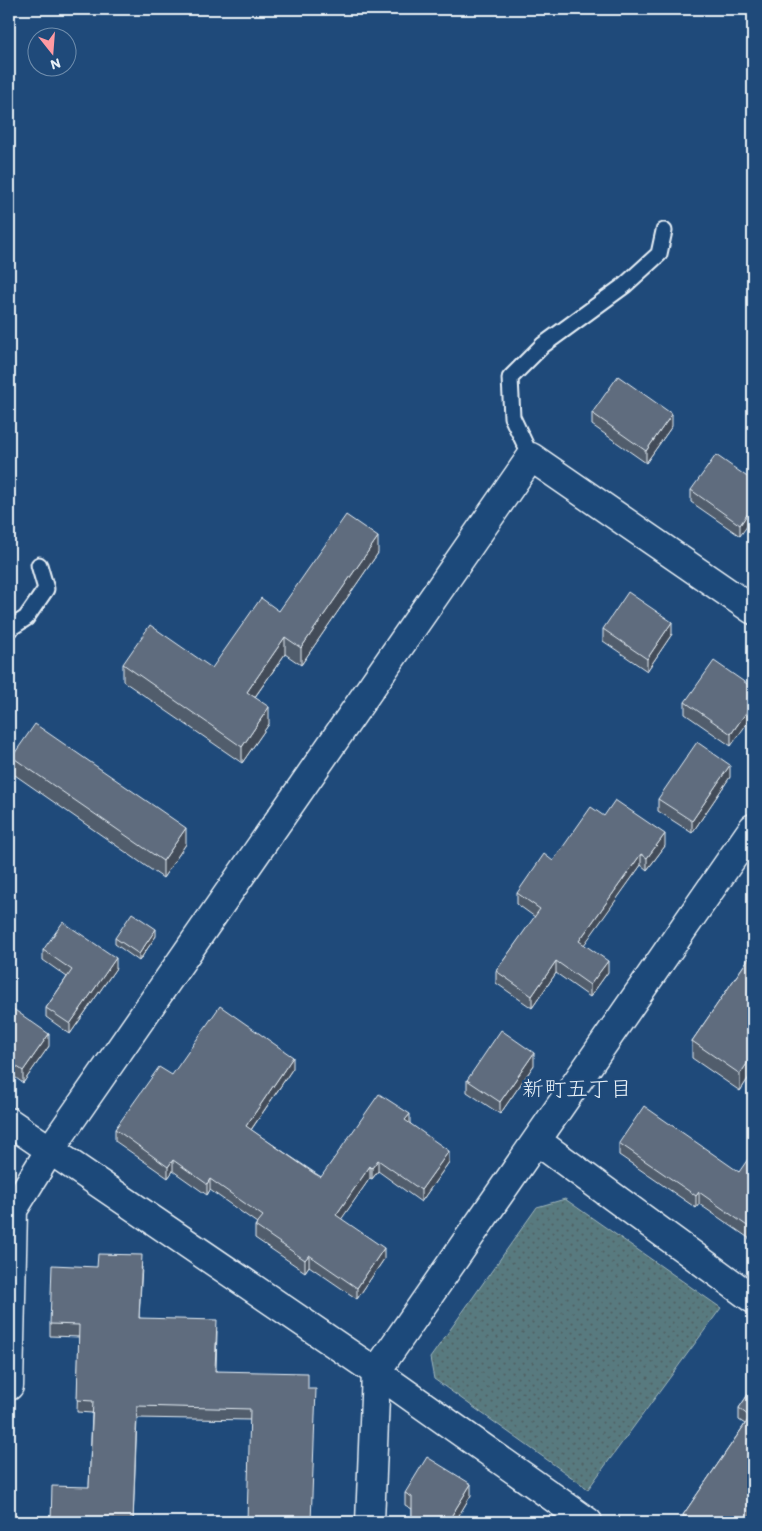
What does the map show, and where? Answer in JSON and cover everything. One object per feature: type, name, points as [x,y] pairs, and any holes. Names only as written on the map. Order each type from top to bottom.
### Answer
[{"type":"street","points":[[9,1386],[13,1210],[50,1150],[530,457],[753,610]]},
{"type":"street","points":[[370,1522],[376,1372],[753,828]]},
{"type":"street","points":[[9,1122],[376,1372],[588,1522]]},
{"type":"street","points":[[537,1141],[753,1299]]},
{"type":"lane","points":[[530,457],[512,416],[510,378],[542,345],[625,285],[659,254],[664,230]]},
{"type":"lane","points":[[9,629],[26,618],[46,589],[39,565]]},
{"type":"green space","points":[[565,1199],[721,1308],[588,1489],[434,1379],[430,1358],[537,1207]]},
{"type":"building","points":[[618,376],[672,414],[646,451],[592,413]]},
{"type":"building","points":[[716,455],[753,481],[753,506],[740,525],[691,490]]},
{"type":"building","points":[[346,515],[378,537],[301,648],[285,637],[247,692],[269,707],[242,747],[123,664],[150,625],[212,668],[261,598],[279,611]]},
{"type":"building","points":[[628,592],[672,622],[647,659],[603,629]]},
{"type":"building","points":[[714,661],[753,688],[753,703],[731,734],[685,702]]},
{"type":"building","points":[[35,724],[186,828],[163,861],[12,757]]},
{"type":"building","points":[[697,742],[730,765],[692,821],[658,799]]},
{"type":"building","points":[[615,800],[665,834],[647,858],[641,854],[579,941],[608,961],[590,985],[556,961],[532,996],[496,971],[540,909],[517,893],[544,854],[553,861],[591,807],[604,816]]},
{"type":"building","points":[[132,913],[156,929],[139,954],[115,938]]},
{"type":"building","points":[[63,922],[116,958],[70,1024],[46,1008],[72,970],[43,950]]},
{"type":"building","points":[[753,952],[753,1055],[740,1074],[692,1041]]},
{"type":"building","points":[[9,1006],[49,1034],[23,1071],[9,1061]]},
{"type":"building","points":[[220,1006],[293,1057],[246,1126],[315,1174],[321,1177],[379,1094],[410,1114],[405,1120],[449,1151],[421,1190],[378,1160],[372,1168],[370,1166],[336,1215],[384,1248],[357,1288],[309,1255],[305,1260],[255,1226],[263,1216],[210,1179],[207,1184],[173,1160],[168,1167],[115,1129],[159,1067],[172,1075]]},
{"type":"building","points":[[501,1030],[534,1053],[500,1102],[467,1080]]},
{"type":"building","points":[[644,1106],[739,1172],[748,1159],[753,1163],[753,1230],[699,1192],[696,1196],[619,1143]]},
{"type":"building","points":[[98,1254],[142,1255],[139,1318],[217,1320],[215,1371],[308,1373],[308,1389],[316,1389],[311,1522],[247,1522],[250,1409],[137,1406],[133,1522],[51,1522],[52,1486],[89,1487],[93,1401],[77,1400],[79,1325],[50,1324],[52,1265],[97,1267]]},
{"type":"building","points":[[753,1387],[753,1522],[693,1522],[683,1515],[750,1417],[739,1408]]},
{"type":"building","points":[[427,1457],[471,1484],[452,1515],[452,1522],[412,1522],[412,1497],[405,1493]]},
{"type":"district","name":"新町五丁目","points":[[577,1088]]}]
